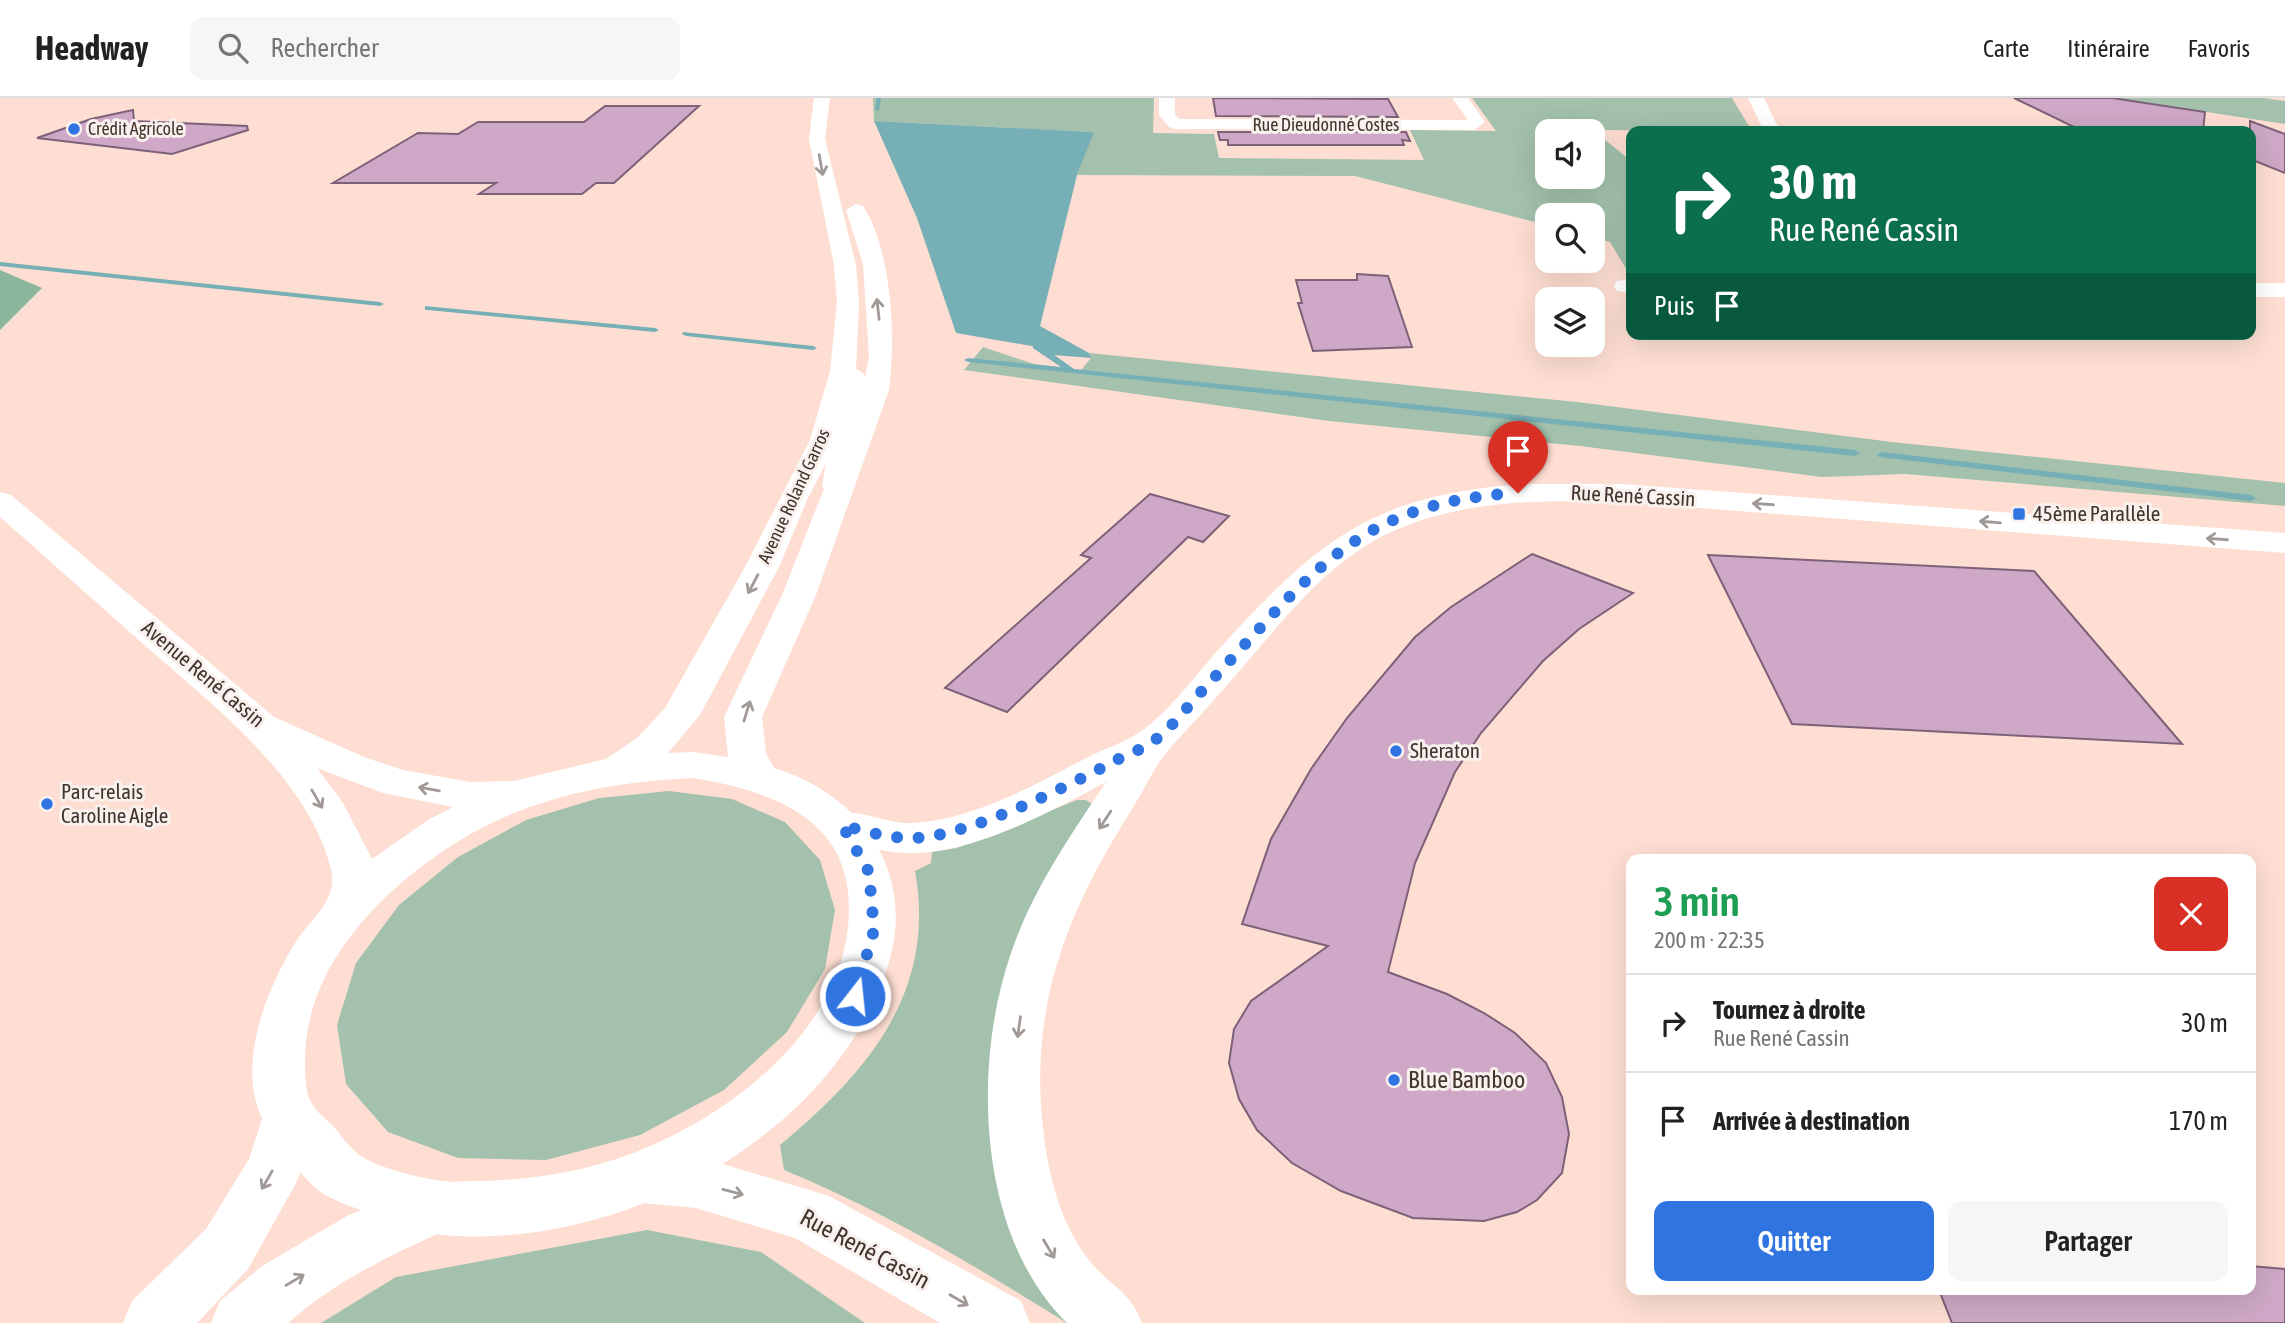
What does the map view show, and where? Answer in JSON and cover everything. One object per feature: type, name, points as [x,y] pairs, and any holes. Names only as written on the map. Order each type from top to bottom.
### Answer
[{"type":"main road","name":"Avenue Roland Garros","points":[[621,768],[651,747],[681,715],[824,440],[843,371],[848,303],[845,265],[817,139],[822,98]]},
{"type":"main road","points":[[838,135],[841,98]]},
{"type":"main road","name":"Rue Dieudonné Costes","points":[[1167,98],[1167,115],[1175,124],[1459,126],[1476,122],[1460,98]]},
{"type":"main road","points":[[1756,98],[1769,126]]},
{"type":"main road","name":"Avenue Roland Garros","points":[[758,775],[747,753],[743,717],[799,595],[876,390],[881,356],[874,264],[851,189]]},
{"type":"main road","points":[[2256,289],[2285,290]]},
{"type":"main road","points":[[833,508],[853,377],[843,371]]},
{"type":"main road","name":"Rue René Cassin","points":[[842,825],[884,835],[914,838],[951,831],[1070,785],[1154,741],[1309,576],[1337,551],[1374,528],[1411,512],[1472,498],[1544,492],[1622,494],[2285,543]]},
{"type":"main road","name":"Avenue René Cassin","points":[[0,501],[260,726],[350,767],[398,783],[470,796],[521,794]]},
{"type":"main road","points":[[260,726],[310,788],[331,823],[353,870],[354,901]]},
{"type":"main road","points":[[1111,1323],[1069,1282],[1041,1237],[1021,1168],[1014,1098],[1018,1032],[1027,975],[1053,906],[1077,862],[1154,741]]},
{"type":"main road","points":[[153,1323],[227,1249],[275,1167],[288,1115],[277,1062],[286,1006],[313,951],[354,901],[403,857],[460,821],[521,794],[571,778],[621,768],[693,765],[758,775],[804,795],[842,825],[869,872],[874,930],[855,996],[809,1064],[736,1127],[642,1177],[572,1199],[502,1209],[435,1207],[342,1176],[288,1115]]},
{"type":"main road","name":"Rue René Cassin","points":[[642,1177],[696,1182],[809,1215],[999,1323]]},
{"type":"main road","points":[[242,1323],[282,1287],[368,1236],[435,1207]]},
{"type":"green space","points":[[873,98],[1154,98],[1153,133],[1214,134],[1219,158],[1424,160],[1410,130],[1496,131],[1472,98],[1732,98],[1749,126],[1626,126],[1626,130],[1605,130],[1605,119],[1535,119],[1535,189],[1605,189],[1605,140],[1626,157],[1626,269],[1610,242],[1605,241],[1605,203],[1535,203],[1535,222],[1355,176],[1077,175],[1093,132],[874,121]]},
{"type":"green space","points":[[2115,98],[2263,98],[2285,101],[2285,124]]},
{"type":"green space","points":[[0,270],[42,288],[0,330]]},
{"type":"green space","points":[[983,347],[1034,364],[1081,370],[1091,358],[1089,353],[1577,402],[1892,442],[2285,483],[2285,506],[1905,474],[1822,477],[1580,446],[1329,421],[964,370]]},
{"type":"green space","points":[[669,791],[732,799],[785,822],[820,860],[835,910],[825,969],[787,1032],[724,1090],[640,1135],[546,1160],[458,1158],[388,1132],[346,1084],[337,1025],[356,963],[399,905],[458,857],[526,820],[599,798]]},
{"type":"green space","points":[[1077,800],[1086,800],[1095,806],[1004,1000],[1081,1323],[1067,1323],[893,1221],[784,1170],[780,1145],[812,1118],[867,1059],[905,992],[915,955],[919,915],[915,871],[931,863],[932,852],[957,848]]},
{"type":"green space","points":[[647,1230],[761,1252],[865,1323],[321,1323],[396,1277]]},
{"type":"water","points":[[874,121],[1094,132],[1077,175],[1040,326],[1089,353],[1091,358],[1041,354],[1037,347],[956,333],[917,218]]},
{"type":"building","points":[[1213,98],[1388,99],[1398,117],[1216,116]]},
{"type":"building","points":[[2014,98],[2112,98],[2205,112],[2204,126],[2072,126]]},
{"type":"building","points":[[605,106],[699,106],[614,183],[596,183],[582,194],[479,194],[496,183],[333,183],[418,133],[458,134],[478,122],[584,122]]},
{"type":"building","points":[[133,110],[134,121],[247,126],[248,130],[172,154],[37,138],[91,119]]},
{"type":"building","points":[[2250,121],[2285,134],[2285,173],[2256,161],[2256,126],[2250,126]]},
{"type":"building","points":[[1218,132],[1406,132],[1410,141],[1402,140],[1404,145],[1228,145],[1228,140],[1220,140]]},
{"type":"building","points":[[1357,274],[1388,276],[1412,347],[1313,351],[1298,303],[1302,303],[1296,280],[1357,280]]},
{"type":"building","points":[[1150,494],[1229,516],[1203,542],[1188,537],[1007,712],[945,688],[1091,558],[1081,555]]},
{"type":"building","points":[[1532,554],[1633,593],[1579,629],[1543,661],[1481,733],[1455,772],[1415,863],[1388,972],[1447,994],[1515,1033],[1546,1063],[1562,1097],[1569,1134],[1562,1173],[1537,1200],[1517,1212],[1484,1221],[1413,1218],[1341,1191],[1292,1163],[1257,1130],[1239,1099],[1229,1063],[1234,1029],[1251,1001],[1328,946],[1242,924],[1271,839],[1311,769],[1347,718],[1415,637],[1451,607]]},
{"type":"building","points":[[1708,555],[2034,571],[2182,744],[1792,724]]},
{"type":"building","points":[[2256,1267],[2285,1269],[2285,1323],[1952,1323],[1941,1295],[2256,1295]]},
{"type":"waterway","points":[[877,110],[879,98]]},
{"type":"waterway","points":[[0,264],[380,304]]},
{"type":"waterway","points":[[428,308],[655,330]]},
{"type":"waterway","points":[[686,334],[813,348]]},
{"type":"waterway","points":[[1036,346],[1072,371]]},
{"type":"waterway","points":[[968,360],[1072,371]]},
{"type":"waterway","points":[[1072,371],[1855,453]]},
{"type":"waterway","points":[[1882,455],[2251,498]]},
{"type":"place","name":"Crédit Agricole","points":[[74,129]]},
{"type":"place","name":"45ème Parallèle","points":[[2019,514]]},
{"type":"place","name":"Sheraton","points":[[1396,751]]},
{"type":"place","name":"Parc-relais Caroline Aigle","points":[[47,804]]},
{"type":"place","name":"Blue Bamboo","points":[[1394,1080]]},
{"type":"route","points":[[855,996],[874,930],[869,872],[842,825],[884,835],[914,838],[951,831],[985,820],[1070,785],[1154,741],[1309,576],[1356,538],[1392,519],[1432,506],[1496,494],[1518,493]]}]
